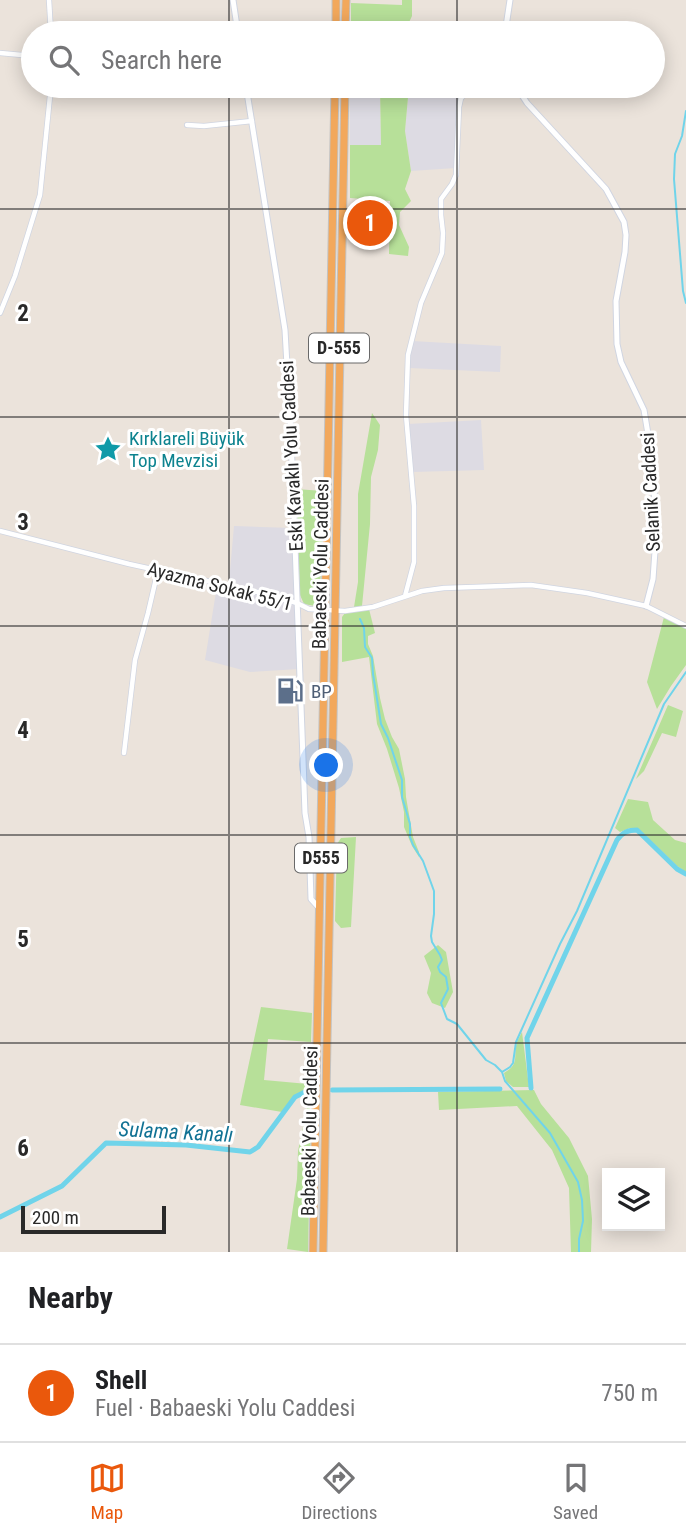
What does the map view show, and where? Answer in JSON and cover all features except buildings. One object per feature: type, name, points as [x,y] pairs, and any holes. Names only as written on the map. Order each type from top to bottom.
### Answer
[{"type":"highway","points":[[336,21],[337,0]]},
{"type":"highway","points":[[345,21],[346,0]]},
{"type":"highway","name":"Babaeski Yolu Caddesi","points":[[313,1252],[335,98]]},
{"type":"highway","name":"Babaeski Yolu Caddesi","points":[[323,1252],[345,98]]},
{"type":"highway","points":[[316,1105],[326,1104]]},
{"type":"street","points":[[49,0],[50,21]]},
{"type":"street","points":[[233,0],[236,21]]},
{"type":"street","points":[[507,21],[510,0]]},
{"type":"street","points":[[0,53],[21,55]]},
{"type":"street","points":[[0,313],[15,276],[40,195],[50,98]]},
{"type":"street","name":"Eski Kavaklı Yolu Caddesi","points":[[248,98],[283,311],[291,437],[305,814],[309,837],[311,900],[320,909]]},
{"type":"street","points":[[405,596],[415,547],[406,415],[408,355],[421,303],[442,253],[440,205],[456,176],[461,98]]},
{"type":"street","name":"Selanik Caddesi","points":[[524,98],[606,189],[624,222],[625,252],[616,301],[617,344],[621,362],[644,410],[654,487],[656,537],[653,579],[646,606]]},
{"type":"street","points":[[187,125],[252,121]]},
{"type":"street","name":"Ayazma Sokak 55/1","points":[[0,531],[262,593],[309,609],[345,611],[373,607],[405,596],[444,588],[531,585],[646,606],[686,626]]},
{"type":"street","points":[[124,753],[135,660],[158,570]]},
{"type":"shaded area","points":[[350,98],[380,98],[381,145],[350,145]]},
{"type":"shaded area","points":[[408,98],[460,98],[457,102],[456,168],[411,171],[405,131]]},
{"type":"shaded area","points":[[412,341],[501,346],[500,372],[409,368]]},
{"type":"shaded area","points":[[481,420],[484,470],[413,472],[408,424]]},
{"type":"shaded area","points":[[234,526],[292,528],[295,598],[229,582]]},
{"type":"shaded area","points":[[217,586],[263,594],[295,606],[299,669],[250,672],[205,660]]},
{"type":"green space","points":[[402,0],[412,0],[410,21],[351,21],[351,3],[402,5]]},
{"type":"green space","points":[[380,98],[408,98],[405,131],[411,171],[405,189],[411,201],[400,212],[399,225],[409,247],[408,256],[389,254],[390,201],[350,198],[350,145],[381,145]]},
{"type":"green space","points":[[372,413],[380,425],[378,450],[371,477],[370,524],[362,606],[354,607],[358,582],[358,494]]},
{"type":"green space","points":[[296,489],[323,491],[319,603],[315,606],[304,604],[300,595]]},
{"type":"green space","points":[[369,609],[375,633],[368,636],[368,644],[373,656],[385,719],[399,749],[413,837],[419,857],[404,827],[399,788],[377,724],[369,657],[342,662],[342,617],[345,613]]},
{"type":"green space","points":[[664,617],[686,628],[686,665],[657,709],[647,682]]},
{"type":"green space","points":[[668,705],[683,711],[676,737],[662,733],[644,771],[636,779]]},
{"type":"green space","points":[[628,799],[648,802],[653,820],[675,840],[686,843],[686,872],[639,829],[630,828],[620,832],[615,828]]},
{"type":"green space","points":[[356,837],[351,927],[341,928],[335,921],[337,844],[341,838]]},
{"type":"green space","points":[[438,945],[446,952],[453,992],[445,1008],[432,1003],[427,993],[431,973],[424,956]]},
{"type":"green space","points":[[261,1007],[312,1013],[311,1042],[268,1039],[264,1080],[308,1084],[307,1091],[296,1096],[282,1112],[240,1105]]},
{"type":"green space","points":[[522,1032],[529,1087],[513,1087],[506,1081],[504,1073],[514,1063],[517,1042]]},
{"type":"green space","points":[[534,1090],[541,1104],[569,1138],[588,1176],[592,1219],[591,1252],[571,1252],[569,1188],[552,1150],[517,1106],[439,1110],[438,1092]]},
{"type":"green space","points":[[308,1103],[311,1113],[308,1252],[287,1249],[297,1179],[298,1151]]},
{"type":"waterway","points":[[686,111],[682,136],[675,154],[674,179],[686,303]]},
{"type":"waterway","points":[[360,619],[364,628],[365,647],[372,658],[381,724],[402,780],[402,797],[410,824],[410,837],[423,861],[434,891],[431,936],[442,960],[438,967],[446,977],[448,989],[441,1003],[447,1019],[457,1024],[486,1060],[502,1072],[505,1081],[550,1133],[578,1182],[583,1221],[579,1252]]},
{"type":"waterway","points":[[502,1072],[513,1063],[516,1042],[577,911],[664,704],[686,672]]},
{"type":"waterway","name":"Sulama Kanalı","points":[[531,1088],[527,1038],[617,840],[626,832],[637,830],[677,869],[686,874]]},
{"type":"waterway","name":"Sulama Kanalı","points":[[332,1090],[500,1089]]},
{"type":"waterway","name":"Sulama Kanalı","points":[[0,1217],[62,1186],[106,1143],[186,1145],[250,1152],[258,1147],[295,1097],[307,1091]]},
{"type":"place","name":"Shell","points":[[370,223]]},
{"type":"place","name":"Kırklareli Büyük Top Mevzisi","points":[[108,449]]},
{"type":"place","name":"BP","points":[[290,691]]}]
